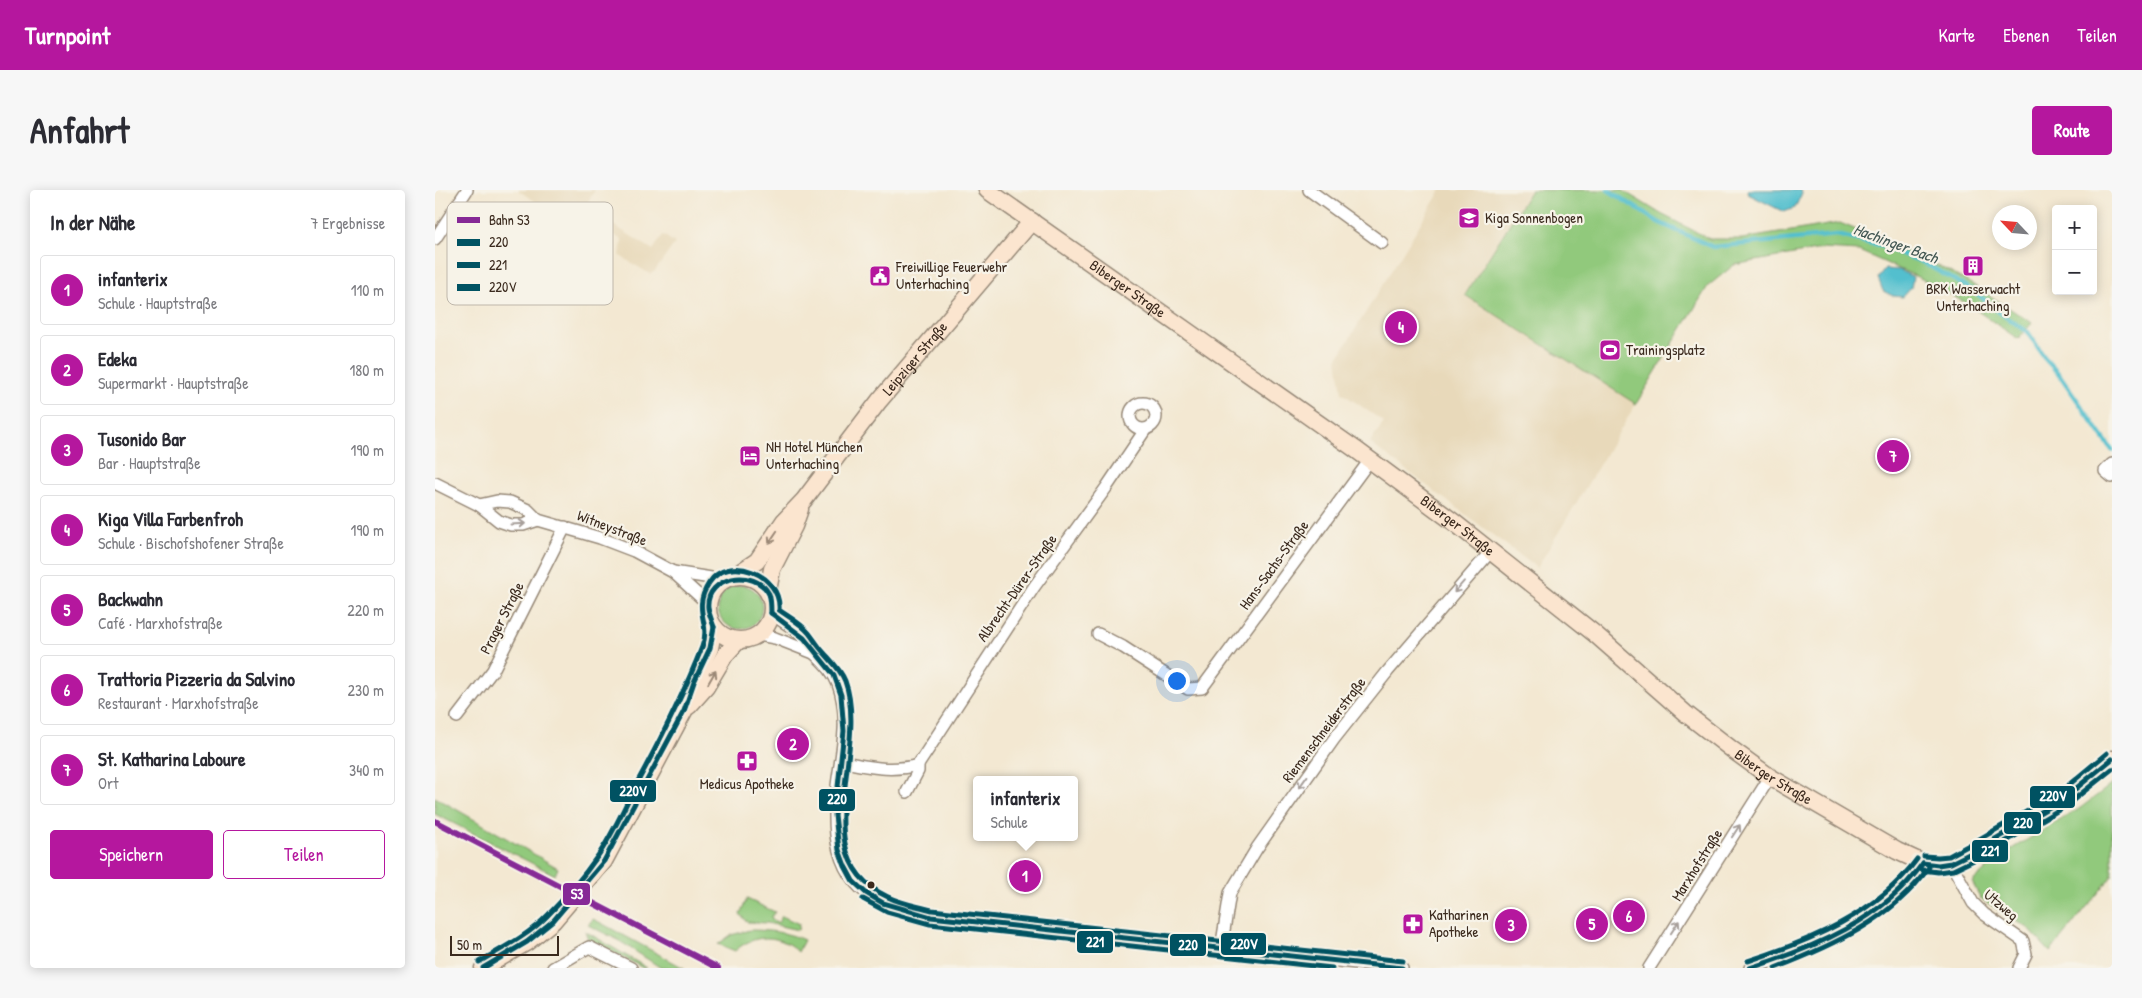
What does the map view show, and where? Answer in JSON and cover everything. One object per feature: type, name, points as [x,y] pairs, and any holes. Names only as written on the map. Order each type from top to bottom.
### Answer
[{"type":"main road","name":"Biberger Straße","points":[[987,190],[1370,460],[1491,551],[1595,634],[1685,713],[1770,777],[1897,851],[1923,863]]},
{"type":"main road","name":"Leipziger Straße","points":[[729,578],[757,561],[784,520],[804,500],[879,401],[1031,221]]},
{"type":"main road","name":"Leipziger Straße","points":[[767,591],[772,569],[794,526],[804,500]]},
{"type":"main road","points":[[483,968],[527,942],[553,921],[604,861],[685,711],[694,682],[710,648],[714,628],[708,612],[708,604],[717,586],[729,578],[743,576],[753,578],[767,591],[771,600],[771,613],[765,628],[759,635],[749,639],[729,639],[714,628]]},
{"type":"main road","points":[[685,711],[706,687],[725,655],[738,640]]},
{"type":"main road","points":[[1923,863],[1938,865],[1951,863],[1975,851],[2063,799],[2112,759]]},
{"type":"street","points":[[459,202],[467,190]]},
{"type":"street","points":[[1309,190],[1382,243]]},
{"type":"street","points":[[435,239],[447,221]]},
{"type":"street","name":"Albrecht-Dürer-Straße","points":[[898,769],[907,792],[918,772],[918,765],[1034,587],[1101,496],[1145,430]]},
{"type":"street","name":"Hans-Sachs-Straße","points":[[1098,634],[1123,647],[1188,689],[1202,688],[1370,460]]},
{"type":"street","name":"Witneystraße","points":[[435,483],[479,505],[499,520],[511,525],[523,525],[538,520]]},
{"type":"street","name":"Witneystraße","points":[[479,505],[497,501],[510,502],[528,510],[538,520],[565,527],[634,551],[673,572],[708,604]]},
{"type":"street","name":"Prager Straße","points":[[457,717],[493,670],[565,527]]},
{"type":"street","name":"Riemenschneiderstraße","points":[[1221,949],[1230,893],[1293,796],[1400,656],[1491,551]]},
{"type":"street","name":"Witneystraße","points":[[673,572],[729,578]]},
{"type":"street","points":[[771,613],[802,635],[833,674],[842,700],[845,719],[833,821],[837,852],[854,880],[867,894],[882,903],[900,910],[931,917],[1400,968]]},
{"type":"street","points":[[759,635],[775,638],[816,654]]},
{"type":"street","points":[[841,761],[875,768],[898,769],[918,765]]},
{"type":"street","name":"Marxhofstraße","points":[[1649,968],[1770,777]]},
{"type":"street","points":[[1750,968],[1809,947],[1864,917],[1903,889],[1917,874],[1923,863]]},
{"type":"street","name":"Utzweg","points":[[1951,863],[1973,903],[1984,914],[2023,941],[2026,954],[2019,968]]},
{"type":"street","points":[[553,968],[589,947],[631,968]]},
{"type":"shaded area","points":[[518,190],[595,190],[588,202],[536,202]]},
{"type":"shaded area","points":[[1441,190],[1531,190],[1465,295],[1636,404],[1537,568],[1370,443],[1384,422],[1342,393],[1337,359]]},
{"type":"shaded area","points":[[613,225],[653,250],[663,235],[675,243],[655,271],[650,274],[620,256],[622,240],[613,234]]},
{"type":"green space","name":"Trainingsplatz","points":[[1531,190],[1622,190],[1661,214],[1710,239],[1742,239],[1840,223],[1924,258],[1975,286],[2032,323],[2018,339],[1966,303],[1922,279],[1859,251],[1821,249],[1734,265],[1708,286],[1636,404],[1465,295]]},
{"type":"green space","points":[[740,585],[752,589],[758,595],[762,607],[758,619],[752,625],[740,629],[728,625],[722,619],[718,607],[722,595],[728,589]]},
{"type":"green space","points":[[2112,784],[2112,876],[2050,952],[2028,928],[1981,899],[1972,882],[2003,854],[2079,809]]},
{"type":"green space","points":[[435,797],[558,868],[555,875],[435,814]]},
{"type":"green space","points":[[747,899],[775,912],[771,917],[774,922],[779,922],[782,916],[799,924],[798,930],[767,923],[747,922],[740,914]]},
{"type":"green space","points":[[593,919],[684,968],[661,968],[618,940],[588,925]]},
{"type":"green space","points":[[750,930],[777,932],[804,940],[798,952],[783,941],[767,938],[750,941],[735,951],[718,944],[731,935]]},
{"type":"green space","points":[[585,931],[647,968],[643,968],[596,943],[589,942]]},
{"type":"water","points":[[1747,190],[1801,190],[1802,193],[1795,208],[1784,212],[1748,194]]},
{"type":"water","points":[[1885,269],[1899,270],[1913,277],[1911,288],[1903,297],[1893,296],[1883,291],[1878,278]]},
{"type":"waterway","name":"Hachinger Bach","points":[[1608,190],[1658,222],[1713,247],[1837,235],[1881,246],[1922,262],[1974,291],[2000,313],[2028,332],[2046,360],[2059,374],[2112,450]]},
{"type":"rail line","name":"S3","points":[[435,821],[718,968]]},
{"type":"transit line","name":"220V","points":[[479,962],[515,941],[541,922],[574,887],[603,848],[656,748],[702,647],[705,630],[702,609],[704,593],[709,583],[718,574],[728,569],[752,572],[772,586],[778,597],[779,610],[806,629],[843,676],[850,708],[850,738],[843,829],[849,856],[862,879],[888,897],[932,910],[1403,961]]},
{"type":"transit line","name":"220","points":[[714,627],[708,608],[709,597],[722,582],[732,579],[743,578],[753,580],[762,586],[770,596],[771,613]]},
{"type":"transit line","name":"220","points":[[771,613],[804,638],[834,675],[841,695],[844,731],[835,815],[839,850],[853,881],[866,893],[883,903],[931,917],[1402,968]]},
{"type":"transit line","name":"220","points":[[483,968],[527,942],[553,921],[604,861],[684,711],[694,682],[710,648],[714,627]]},
{"type":"transit line","name":"220V","points":[[1924,856],[1949,856],[1971,844],[2059,793],[2107,753]]},
{"type":"transit line","name":"220","points":[[1923,863],[1938,865],[1951,863],[1975,851],[2063,799],[2112,759]]},
{"type":"transit line","name":"221","points":[[1922,870],[1938,872],[1953,870],[1978,858],[2067,805],[2112,769]]},
{"type":"transit line","name":"220V","points":[[1748,961],[1818,934],[1863,910],[1883,895],[1917,859]]},
{"type":"transit line","name":"220","points":[[1750,968],[1823,941],[1868,916],[1907,883],[1923,863]]},
{"type":"transit line","name":"221","points":[[1775,968],[1818,950],[1860,929],[1898,902],[1929,867]]},
{"type":"transit line","name":"221","points":[[863,899],[887,912],[930,924],[1332,968]]},
{"type":"place","name":"Kiga Sonnenbogen","points":[[1469,218]]},
{"type":"place","name":"BRK Wasserwacht Unterhaching","points":[[1973,266]]},
{"type":"place","name":"Freiwillige Feuerwehr Unterhaching","points":[[880,276]]},
{"type":"place","name":"Kiga Villa Farbenfroh","points":[[1401,327]]},
{"type":"place","name":"Trainingsplatz","points":[[1610,350]]},
{"type":"place","name":"NH Hotel München Unterhaching","points":[[750,456]]},
{"type":"place","name":"St. Katharina Laboure","points":[[1893,456]]},
{"type":"place","name":"Edeka","points":[[793,744]]},
{"type":"place","name":"Medicus Apotheke","points":[[747,761]]},
{"type":"place","name":"infanterix","points":[[1025,876]]},
{"type":"place","name":"Trattoria Pizzeria da Salvino","points":[[1629,916]]},
{"type":"place","name":"Katharinen Apotheke","points":[[1413,924]]},
{"type":"place","name":"Backwahn","points":[[1592,924]]},
{"type":"place","name":"Tusonido Bar","points":[[1511,925]]}]
